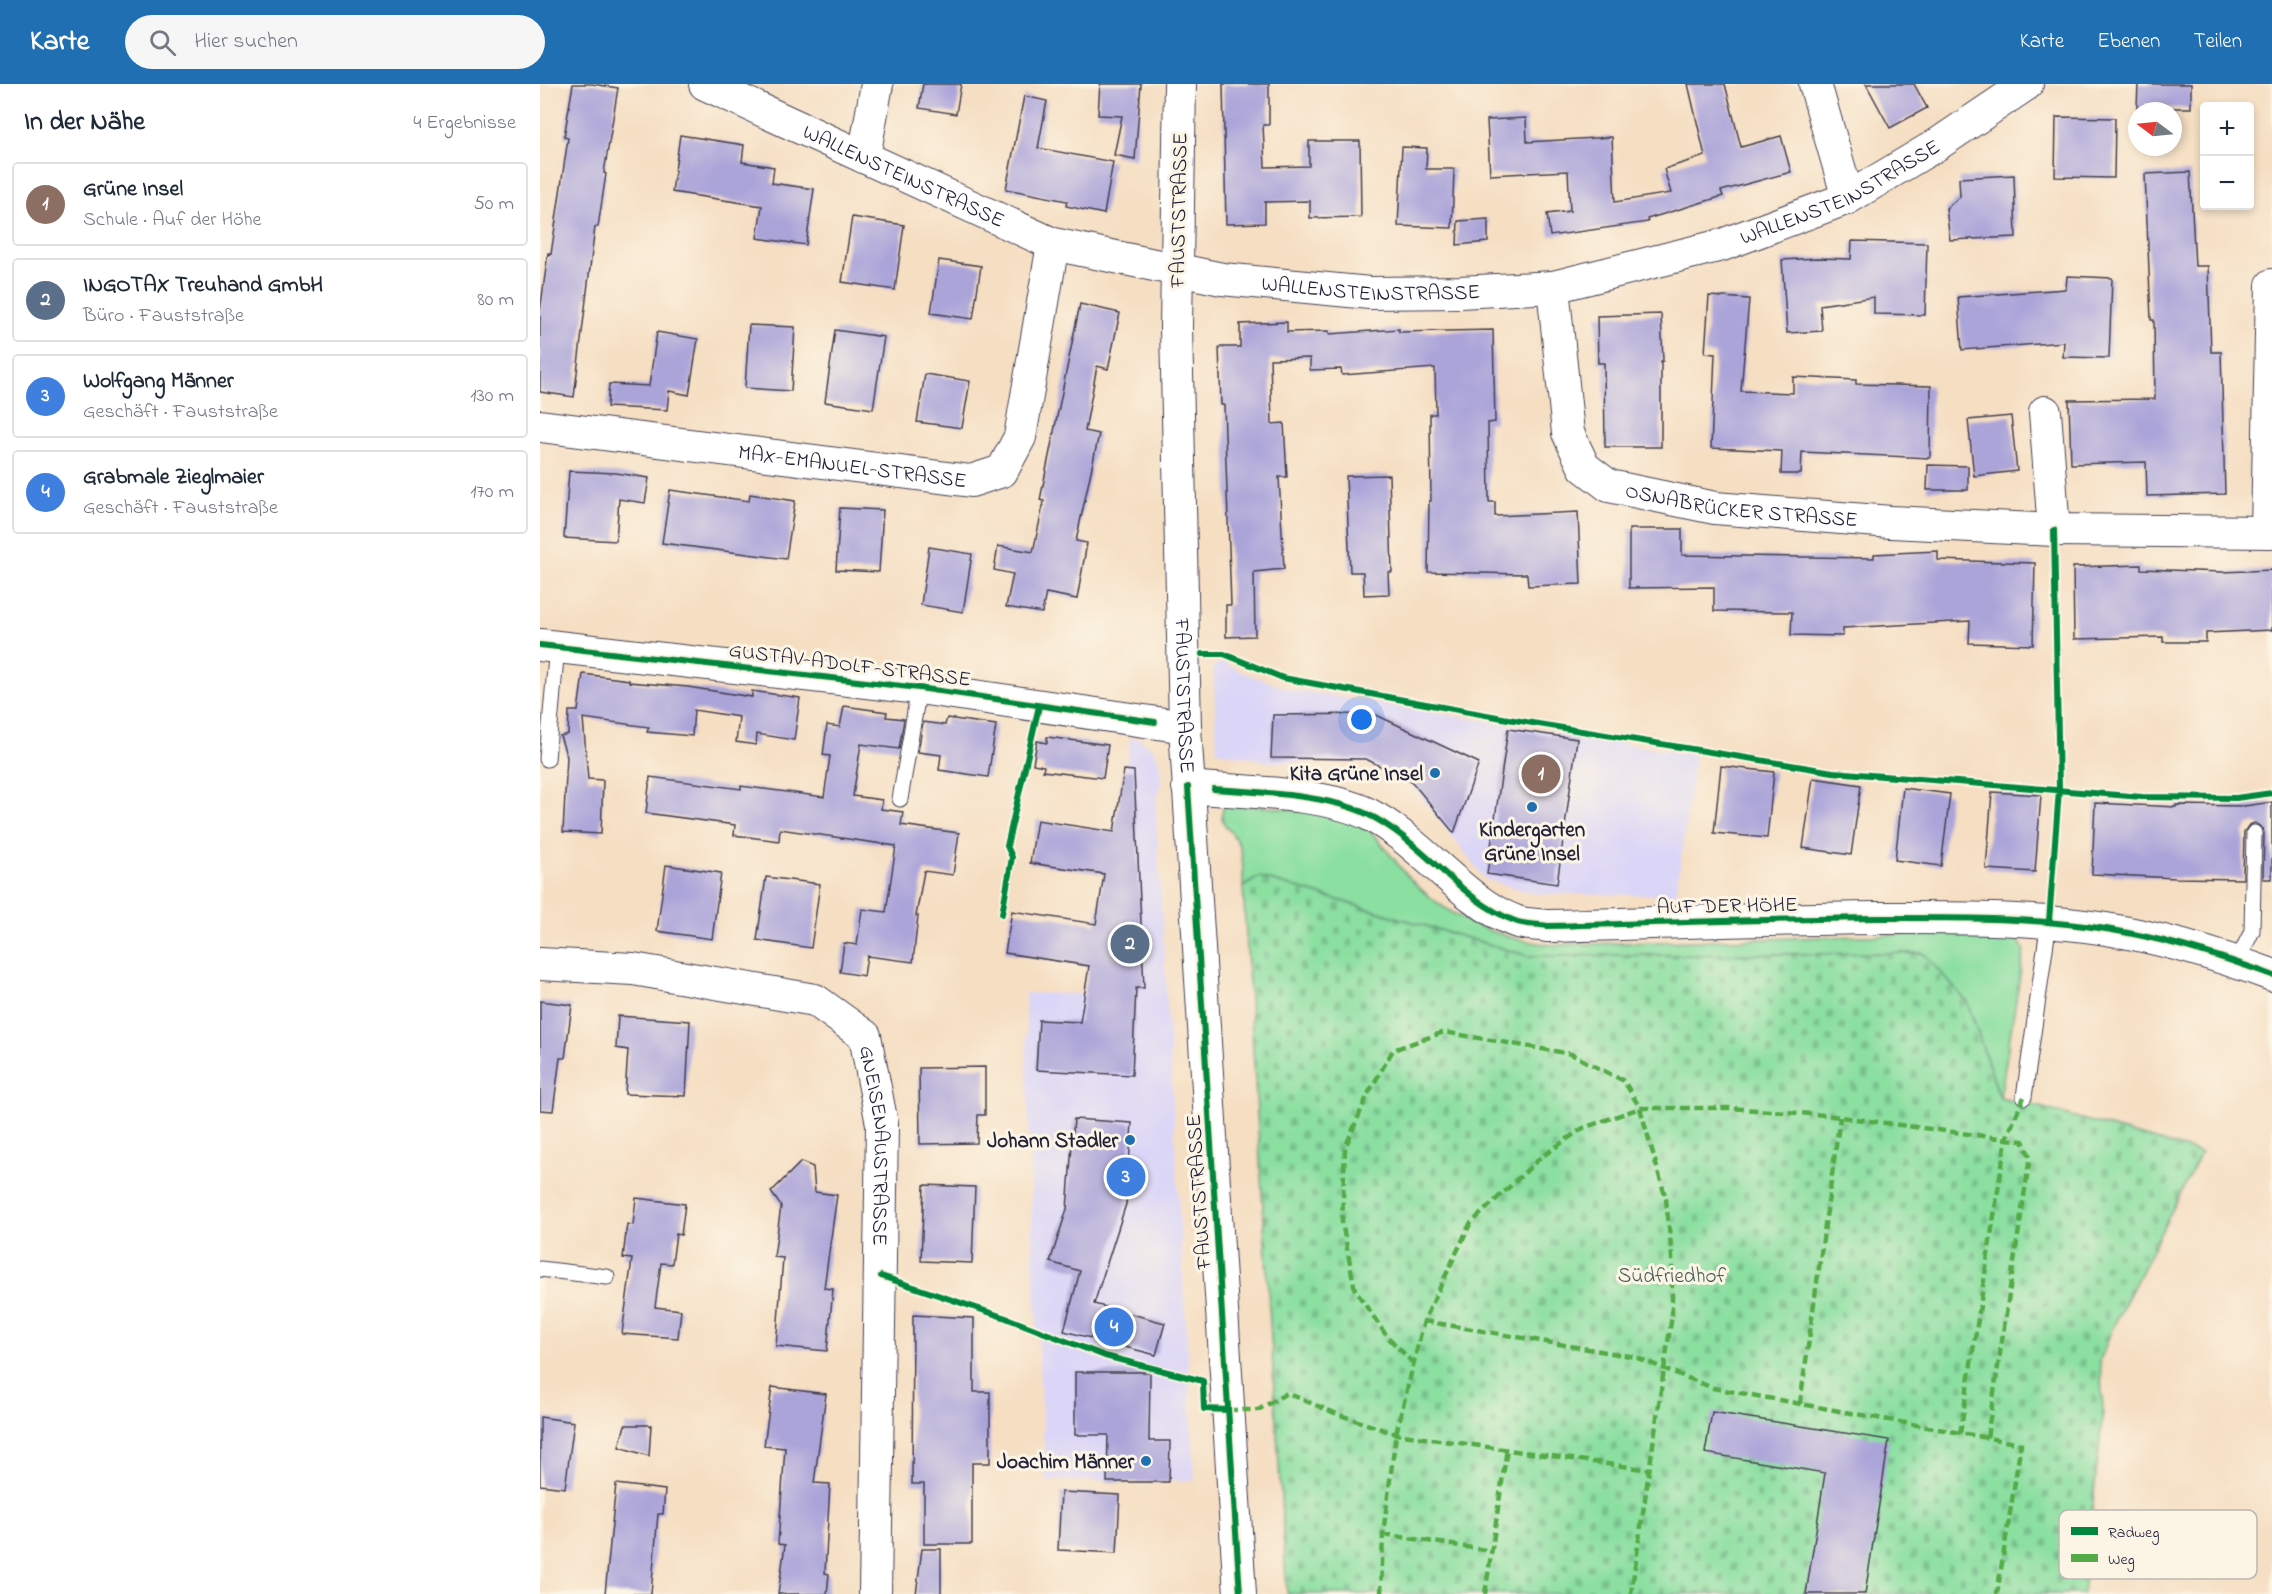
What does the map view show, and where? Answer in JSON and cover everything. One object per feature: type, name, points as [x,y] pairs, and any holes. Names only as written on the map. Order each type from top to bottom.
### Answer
[{"type":"street","name":"WALLENSTEINSTRASSE","points":[[705,84],[1053,244],[1222,279],[1370,293],[1460,292],[1553,287],[1722,245],[1848,198],[1938,144],[2027,84]]},
{"type":"street","points":[[864,157],[877,84]]},
{"type":"street","name":"FAUSTSTRASSE","points":[[1180,84],[1176,270],[1185,727],[1240,1594]]},
{"type":"street","points":[[1815,84],[1848,198]]},
{"type":"street","name":"MAX-EMANUEL-STRASSE","points":[[540,426],[971,481],[1002,471],[1020,437],[1053,244]]},
{"type":"street","points":[[2270,532],[2272,285]]},
{"type":"street","name":"OSNABRÜCKER STRASSE","points":[[1553,287],[1568,433],[1584,467],[1609,486],[1715,508],[1892,522],[2054,530],[2270,532]]},
{"type":"street","points":[[2045,412],[2054,530]]},
{"type":"street","name":"GUSTAV-ADOLF-STRASSE","points":[[548,646],[919,688],[1185,727]]},
{"type":"street","name":"AUF DER HÖHE","points":[[1188,787],[1300,797],[1334,803],[1367,813],[1418,847],[1493,910],[1516,922],[1547,926],[1930,918],[2049,921],[2167,941],[2238,962],[2272,975]]},
{"type":"street","name":"GNEISENAUSTRASSE","points":[[540,964],[633,969],[815,1000],[865,1036],[882,1124],[875,1594]]},
{"type":"lane","points":[[547,759],[548,646]]},
{"type":"lane","points":[[900,799],[919,688]]},
{"type":"lane","points":[[2238,962],[2252,931],[2254,832]]},
{"type":"lane","points":[[2024,1097],[2049,921]]},
{"type":"lane","points":[[540,1269],[607,1277]]},
{"type":"shaded area","points":[[1222,662],[1289,689],[1695,755],[1676,895],[1536,894],[1485,879],[1411,784],[1364,762],[1270,762],[1217,751],[1213,666]]},
{"type":"shaded area","points":[[1131,737],[1139,739],[1154,750],[1161,768],[1162,781],[1157,798],[1156,814],[1195,1480],[1046,1481],[1033,1260],[1025,993],[1084,994]]},
{"type":"green space","points":[[1227,804],[1314,812],[1348,819],[1362,825],[1378,839],[1419,888],[1435,901],[1471,923],[1490,931],[1531,942],[1552,945],[2000,932],[2008,935],[2015,938],[2024,950],[2000,1098],[1967,1002],[1923,953],[1528,956],[1259,877],[1243,887],[1243,862],[1240,848],[1222,818],[1224,806]]},
{"type":"green space","name":"Südfriedhof","points":[[1259,877],[1528,956],[1923,953],[1967,1002],[2000,1098],[2201,1153],[2112,1329],[2100,1360],[2103,1411],[2092,1510],[2059,1510],[2059,1579],[2085,1579],[2083,1594],[1287,1594],[1243,887]]},
{"type":"building","points":[[573,84],[618,88],[598,227],[595,227],[574,397],[540,392],[540,312],[568,138],[564,137]]},
{"type":"building","points":[[923,84],[961,84],[956,114],[919,108]]},
{"type":"building","points":[[1100,84],[1141,84],[1135,159],[1114,155],[1122,116],[1098,115]]},
{"type":"building","points":[[1223,84],[1269,84],[1269,125],[1263,125],[1265,167],[1309,166],[1309,141],[1360,141],[1361,217],[1310,218],[1310,201],[1265,202],[1265,223],[1226,224]]},
{"type":"building","points":[[1688,84],[1725,84],[1741,147],[1781,136],[1791,172],[1721,191],[1723,196],[1647,219],[1648,222],[1550,236],[1547,214],[1570,211],[1568,171],[1490,175],[1487,120],[1526,118],[1527,142],[1612,137],[1615,202],[1671,193],[1664,169],[1705,156]]},
{"type":"building","points":[[1866,84],[1914,84],[1927,108],[1890,128]]},
{"type":"building","points":[[2138,84],[2191,84],[2191,108],[2182,108],[2182,102],[2137,102]]},
{"type":"building","points":[[1024,96],[1047,101],[1038,148],[1113,162],[1104,214],[1066,206],[1067,201],[1006,189]]},
{"type":"building","points":[[2056,117],[2115,118],[2114,178],[2055,177]]},
{"type":"building","points":[[680,135],[744,145],[742,162],[774,167],[772,183],[814,189],[806,245],[757,238],[762,206],[672,192]]},
{"type":"building","points":[[1402,147],[1427,148],[1426,169],[1454,169],[1452,228],[1398,226]]},
{"type":"building","points":[[2190,172],[2195,266],[2208,266],[2211,352],[2221,352],[2225,494],[2147,496],[2146,462],[2071,464],[2069,400],[2155,399],[2154,320],[2151,320],[2145,174]]},
{"type":"building","points":[[2014,175],[2016,237],[1950,240],[1946,208],[1960,197],[1959,178]]},
{"type":"building","points":[[852,217],[904,225],[895,290],[842,282]]},
{"type":"building","points":[[1488,219],[1488,242],[1457,245],[1458,221]]},
{"type":"building","points":[[1852,241],[1927,243],[1925,315],[1874,314],[1874,297],[1820,305],[1822,331],[1787,333],[1782,260],[1851,259]]},
{"type":"building","points":[[939,260],[981,266],[973,319],[931,313]]},
{"type":"building","points":[[2067,276],[2112,278],[2109,358],[2063,357],[2064,342],[1962,350],[1958,297],[2066,289]]},
{"type":"building","points":[[1709,296],[1749,299],[1741,391],[1793,393],[1793,377],[1856,380],[1856,384],[1931,386],[1930,458],[1802,452],[1801,474],[1781,474],[1782,451],[1711,448],[1715,354],[1705,353]]},
{"type":"building","points":[[1080,304],[1120,313],[1108,369],[1097,366],[1085,431],[1099,434],[1076,541],[1087,543],[1077,599],[1046,593],[1042,613],[1006,607],[1013,574],[994,570],[998,546],[1033,552],[1044,501],[1040,500]]},
{"type":"building","points":[[1661,314],[1663,361],[1661,361],[1661,447],[1605,447],[1604,363],[1598,363],[1597,316]]},
{"type":"building","points":[[1287,322],[1287,332],[1329,331],[1329,334],[1399,329],[1399,332],[1493,330],[1495,422],[1488,423],[1489,502],[1495,502],[1495,516],[1578,512],[1581,584],[1528,586],[1527,574],[1428,572],[1429,501],[1431,501],[1430,414],[1436,414],[1435,368],[1342,375],[1341,369],[1310,370],[1310,358],[1270,359],[1272,424],[1284,423],[1287,477],[1279,477],[1284,569],[1254,572],[1255,636],[1226,637],[1226,605],[1231,605],[1224,405],[1221,405],[1219,347],[1240,347],[1240,324]]},
{"type":"building","points":[[749,325],[795,327],[791,391],[745,388]]},
{"type":"building","points":[[835,330],[884,337],[873,409],[825,402]]},
{"type":"building","points":[[657,332],[698,339],[689,395],[669,391],[667,410],[607,407],[609,384],[649,386]]},
{"type":"building","points":[[925,374],[970,381],[962,428],[917,422]]},
{"type":"building","points":[[2011,416],[2017,471],[1974,476],[1968,420]]},
{"type":"building","points":[[1928,465],[1968,466],[1968,490],[1927,490]]},
{"type":"building","points":[[569,471],[616,473],[649,478],[645,503],[619,499],[616,541],[564,538]]},
{"type":"building","points":[[1389,475],[1392,572],[1388,572],[1389,594],[1364,595],[1363,572],[1350,572],[1346,476]]},
{"type":"building","points":[[670,490],[749,501],[750,494],[795,501],[786,559],[662,543]]},
{"type":"building","points":[[840,508],[883,510],[879,572],[836,570]]},
{"type":"building","points":[[1629,529],[1682,529],[1682,555],[1874,558],[1874,554],[1938,551],[1938,560],[2035,563],[2033,645],[1969,643],[1970,621],[1843,628],[1843,636],[1791,635],[1792,612],[1714,611],[1714,587],[1629,588]]},
{"type":"building","points":[[929,547],[972,554],[963,612],[921,605]]},
{"type":"building","points":[[2141,565],[2141,569],[2222,572],[2272,570],[2272,630],[2206,633],[2206,642],[2163,642],[2163,637],[2074,639],[2073,567]]},
{"type":"building","points":[[583,674],[752,697],[752,691],[800,698],[794,740],[757,734],[756,745],[736,742],[739,717],[694,710],[692,736],[647,732],[649,727],[583,718],[588,779],[603,780],[601,834],[563,832],[567,757],[560,736],[568,734],[569,711],[578,711]]},
{"type":"building","points":[[844,706],[887,712],[886,717],[904,719],[899,749],[861,744],[853,796],[882,800],[881,809],[903,812],[901,825],[959,833],[953,875],[924,871],[916,916],[918,916],[913,962],[867,956],[864,976],[840,972],[844,943],[857,945],[862,909],[886,912],[896,846],[780,829],[779,841],[734,835],[735,825],[646,813],[650,777],[824,797],[830,756],[823,755],[827,725],[840,727]]},
{"type":"building","name":"Kita Grüne Insel","points":[[1374,714],[1479,763],[1454,833],[1412,782],[1366,759],[1271,758],[1273,715]]},
{"type":"building","points":[[947,718],[996,725],[988,777],[939,770],[941,755],[918,752],[923,722],[945,725]]},
{"type":"building","name":"Kindergarten Grüne Insel","points":[[1508,729],[1577,739],[1557,884],[1487,874]]},
{"type":"building","points":[[1047,737],[1108,745],[1103,778],[1043,771],[1044,766],[1033,764],[1037,741],[1047,743]]},
{"type":"building","points":[[1721,766],[1774,772],[1767,838],[1714,833]]},
{"type":"building","points":[[1124,770],[1134,771],[1144,988],[1136,988],[1132,1075],[1036,1070],[1039,1020],[1080,1022],[1089,966],[1005,953],[1012,911],[1096,924],[1104,874],[1030,863],[1037,820],[1114,832]]},
{"type":"building","points":[[1813,778],[1861,785],[1851,855],[1803,848]]},
{"type":"building","points":[[1903,788],[1950,794],[1941,866],[1895,860]]},
{"type":"building","points":[[1992,792],[2041,795],[2035,872],[1986,869]]},
{"type":"building","points":[[2272,802],[2272,879],[2263,879],[2264,833],[2262,828],[2255,823],[2249,825],[2244,832],[2243,879],[2092,874],[2095,803],[2176,807],[2176,805],[2244,806]]},
{"type":"building","points":[[666,865],[721,873],[712,939],[657,931]]},
{"type":"building","points":[[766,877],[820,884],[811,948],[757,940]]},
{"type":"building","points":[[540,1001],[572,1005],[565,1058],[560,1058],[553,1111],[540,1110]]},
{"type":"building","points":[[618,1016],[690,1021],[686,1096],[625,1094],[628,1050],[616,1048]]},
{"type":"building","points":[[985,1067],[985,1115],[978,1115],[977,1143],[920,1144],[919,1068]]},
{"type":"building","points":[[1074,1119],[1132,1123],[1126,1204],[1094,1304],[1165,1323],[1156,1355],[1064,1331],[1080,1271],[1050,1262],[1067,1209]]},
{"type":"building","points":[[801,1162],[813,1167],[815,1192],[837,1195],[824,1288],[833,1289],[827,1351],[776,1346],[783,1258],[774,1257],[781,1206],[771,1192]]},
{"type":"building","points":[[924,1185],[975,1187],[972,1263],[921,1261]]},
{"type":"building","points":[[636,1198],[685,1204],[681,1235],[676,1234],[672,1264],[661,1263],[655,1307],[681,1310],[678,1338],[622,1334],[632,1259],[623,1258],[627,1224],[633,1225]]},
{"type":"building","points":[[913,1315],[974,1318],[974,1392],[990,1392],[990,1463],[972,1463],[972,1544],[924,1544],[924,1484],[912,1484]]},
{"type":"building","points":[[1075,1372],[1150,1372],[1149,1441],[1170,1441],[1169,1482],[1107,1482],[1108,1435],[1075,1435]]},
{"type":"building","points":[[772,1387],[826,1394],[814,1483],[830,1484],[825,1573],[829,1574],[827,1594],[778,1594],[785,1545],[778,1544],[785,1448],[764,1446]]},
{"type":"building","points":[[1712,1412],[1889,1440],[1865,1594],[1806,1594],[1825,1473],[1705,1453]]},
{"type":"building","points":[[540,1417],[574,1422],[565,1488],[540,1485]]},
{"type":"building","points":[[625,1425],[651,1425],[649,1456],[619,1447]]},
{"type":"building","points":[[616,1484],[665,1490],[663,1514],[658,1514],[651,1594],[605,1594]]},
{"type":"building","points":[[1061,1492],[1120,1495],[1117,1553],[1058,1550]]},
{"type":"building","points":[[922,1549],[941,1549],[941,1594],[916,1594]]},
{"type":"marked path","points":[[1414,1364],[1386,1335],[1355,1290],[1342,1222],[1345,1148],[1368,1094],[1393,1050],[1444,1032],[1571,1054],[1624,1081],[1640,1108],[1666,1199],[1672,1257],[1672,1315],[1631,1594]]},
{"type":"marked path","points":[[1381,1594],[1383,1534],[1396,1434],[1424,1321],[1470,1224],[1540,1158],[1583,1128],[1640,1108],[1729,1108],[1825,1115],[2006,1139],[2024,1097]]},
{"type":"marked path","points":[[1800,1404],[1840,1117]]},
{"type":"marked path","points":[[1960,1434],[2006,1139],[2023,1141],[2030,1157],[1987,1438]]},
{"type":"marked path","points":[[1424,1321],[1635,1357],[1713,1388],[2021,1444],[1997,1594]]},
{"type":"marked path","points":[[1228,1410],[1258,1410],[1287,1393],[1337,1414],[1396,1434],[1650,1470]]},
{"type":"marked path","points":[[1485,1594],[1507,1449]]},
{"type":"marked path","points":[[1383,1534],[1491,1551]]},
{"type":"cycle path","points":[[2049,921],[2059,790],[2054,530]]},
{"type":"cycle path","points":[[540,645],[919,688],[1155,722]]},
{"type":"cycle path","points":[[1202,654],[1224,654],[1283,678],[1508,719],[1833,772],[2142,797],[2236,798],[2272,793]]},
{"type":"cycle path","points":[[1002,914],[1012,857],[1007,846],[1039,706]]},
{"type":"cycle path","points":[[1188,787],[1240,1594]]},
{"type":"cycle path","points":[[1214,789],[1272,793],[1333,802],[1367,814],[1387,825],[1405,839],[1476,899],[1495,911],[1522,923],[1547,926],[1879,918],[2021,920],[2078,925],[2148,937],[2211,954],[2272,975]]},
{"type":"cycle path","points":[[881,1276],[1006,1318],[1105,1356],[1203,1381],[1204,1409],[1228,1410]]},
{"type":"place","name":"Kita Grüne Insel","points":[[1435,773]]},
{"type":"place","name":"Grüne Insel","points":[[1541,774]]},
{"type":"place","name":"Kindergarten Grüne Insel","points":[[1532,807]]},
{"type":"place","name":"INGOTAX Treuhand GmbH","points":[[1130,944]]},
{"type":"place","name":"Johann Stadler","points":[[1130,1140]]},
{"type":"place","name":"Wolfgang Männer","points":[[1126,1177]]},
{"type":"place","name":"Grabmale Zieglmaier","points":[[1114,1327]]},
{"type":"place","name":"Joachim Männer","points":[[1146,1461]]}]
